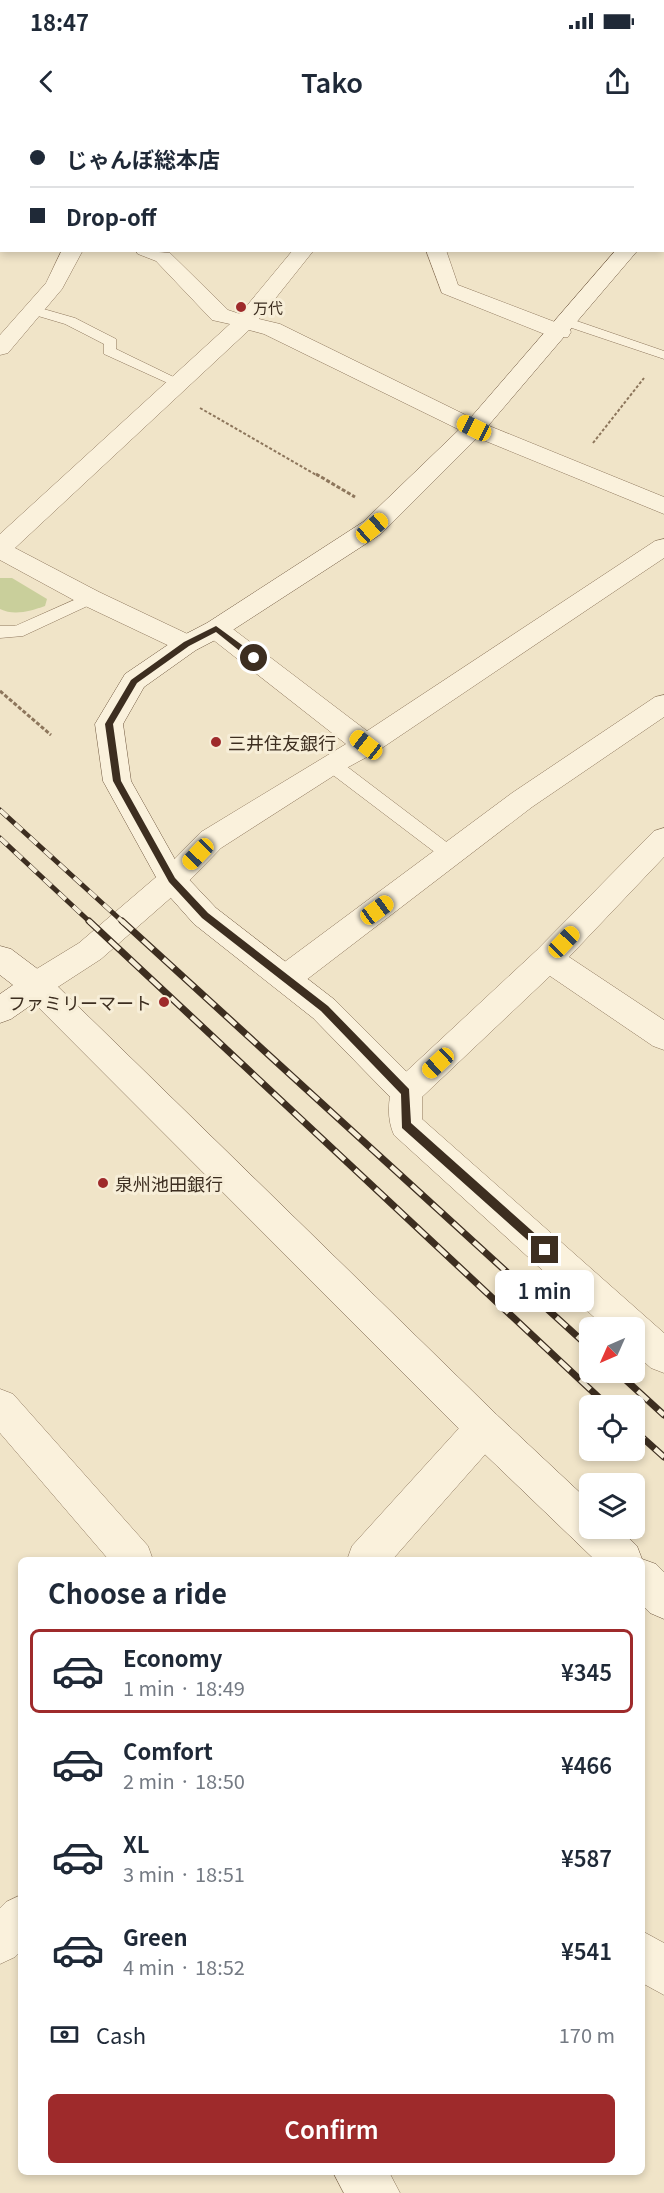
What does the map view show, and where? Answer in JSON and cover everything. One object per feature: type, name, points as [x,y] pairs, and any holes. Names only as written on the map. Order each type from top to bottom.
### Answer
[{"type":"street","points":[[0,348],[55,285],[72,252]]},
{"type":"street","points":[[187,644],[90,598],[0,549],[173,386],[245,322],[302,252]]},
{"type":"street","points":[[437,252],[449,290],[564,327]]},
{"type":"street","points":[[620,1317],[406,1125],[406,1092],[324,1009],[205,915],[172,880],[117,781],[109,724],[134,681],[187,644],[216,629],[372,528],[474,428],[564,327],[626,252]]},
{"type":"street","points":[[161,253],[220,315],[272,329],[474,428],[664,506]]},
{"type":"street","points":[[0,1010],[36,984],[90,951],[172,880],[211,840],[331,764],[366,745],[664,547]]},
{"type":"street","points":[[216,629],[366,745]]},
{"type":"street","points":[[286,978],[522,800],[664,704]]},
{"type":"street","points":[[406,1092],[548,959],[664,839]]},
{"type":"street","points":[[0,958],[36,984],[484,1428],[579,1518]]},
{"type":"street","points":[[548,959],[664,1037]]},
{"type":"street","points":[[645,1339],[664,1356]]},
{"type":"street","points":[[0,1406],[131,1557]]},
{"type":"street","points":[[369,1557],[484,1428]]},
{"type":"street","points":[[601,1539],[620,1557]]},
{"type":"street","points":[[645,1581],[664,1599]]},
{"type":"street","points":[[645,1956],[664,1973]]},
{"type":"street","points":[[359,2175],[376,2193]]},
{"type":"lane","points":[[33,310],[70,321],[111,342],[109,351],[173,386]]},
{"type":"lane","points":[[564,327],[661,357]]},
{"type":"lane","points":[[0,632],[17,632],[90,598]]},
{"type":"lane","points":[[331,764],[451,855]]},
{"type":"path","points":[[573,469],[661,357]]},
{"type":"path","points":[[173,386],[386,515]]},
{"type":"path","points":[[0,691],[51,735]]},
{"type":"green space","points":[[0,578],[12,578],[47,599],[45,606],[17,612],[0,609]]},
{"type":"railway","points":[[0,810],[124,923]]},
{"type":"railway","points":[[0,838],[91,923]]},
{"type":"railway","points":[[89,921],[596,1395]]},
{"type":"railway","points":[[122,921],[579,1338]]},
{"type":"railway","points":[[629,1383],[664,1415]]},
{"type":"railway","points":[[645,1440],[664,1457]]},
{"type":"place","name":"万代","points":[[241,307]]},
{"type":"place","name":"三井住友銀行","points":[[216,742]]},
{"type":"place","name":"ファミリーマート","points":[[164,1002]]},
{"type":"place","name":"泉州池田銀行","points":[[103,1183]]},
{"type":"route","points":[[254,658],[216,629],[187,644],[134,681],[109,724],[117,781],[172,880],[205,915],[324,1009],[406,1092],[406,1125],[545,1250]]}]
